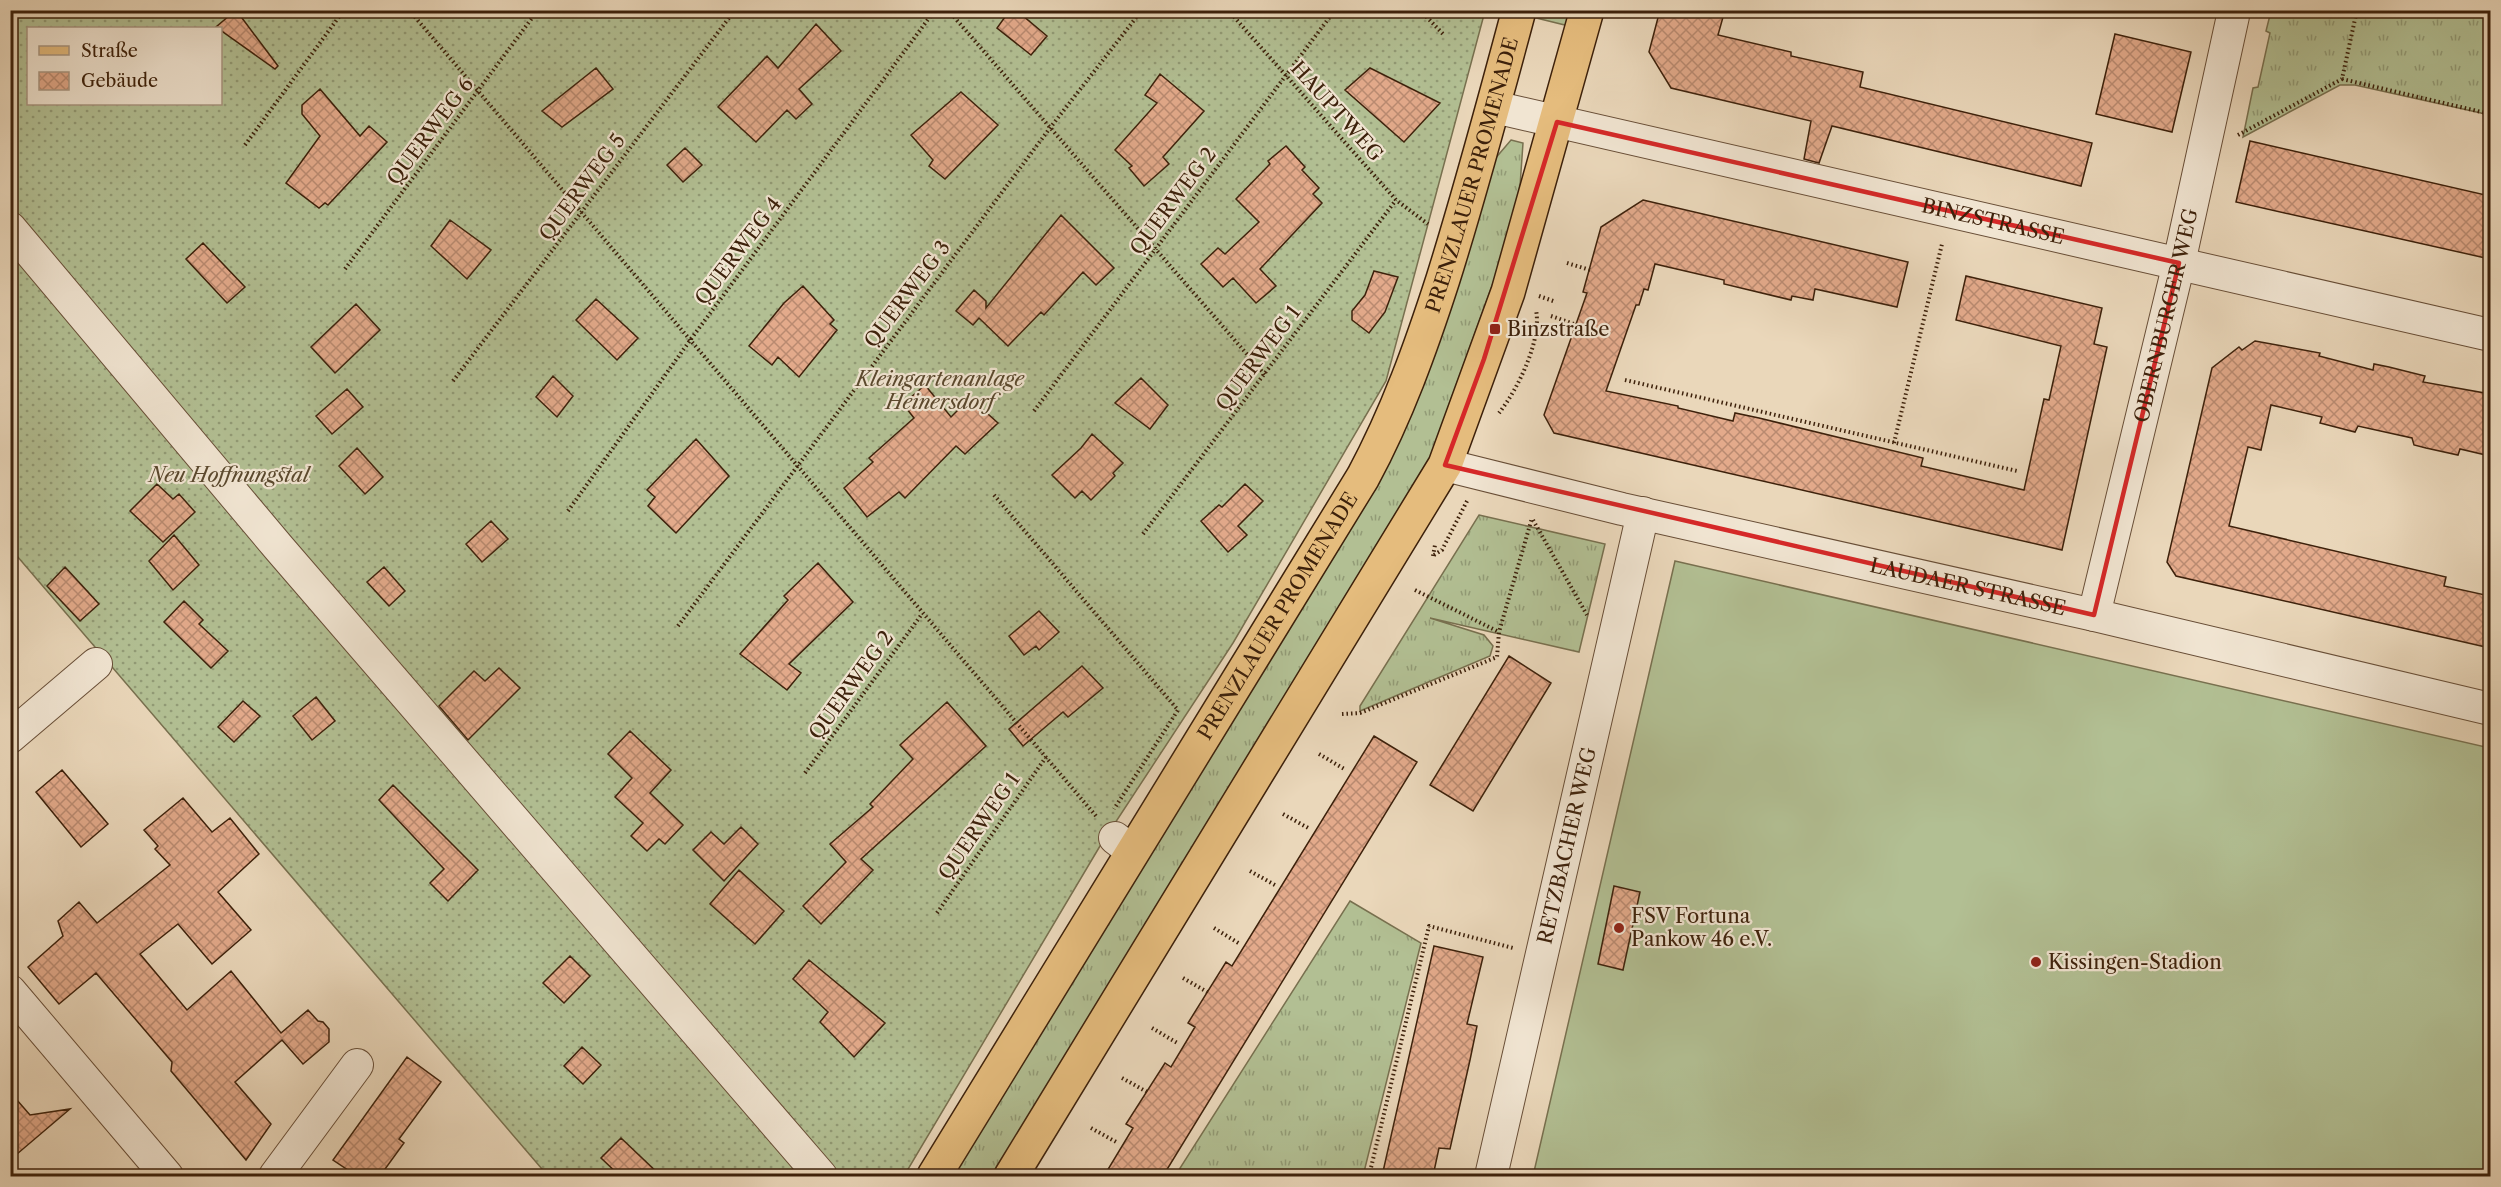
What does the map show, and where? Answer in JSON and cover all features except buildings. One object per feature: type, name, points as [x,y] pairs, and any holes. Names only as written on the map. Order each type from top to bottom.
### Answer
[{"type":"main road","name":"PRENZLAUER PROMENADE","points":[[934,1176],[1117,838],[1363,477],[1384,438],[1430,318],[1494,107],[1519,10]]},
{"type":"main road","points":[[1011,1176],[1445,465],[1505,301],[1587,10]]},
{"type":"street","name":"OBERNBURGER WEG","points":[[2094,615],[2179,263],[2233,16]]},
{"type":"street","name":"BINZSTRASSE","points":[[1494,107],[2490,335]]},
{"type":"street","points":[[10,228],[287,557],[821,1176]]},
{"type":"street","name":"LAUDAER STRASSE","points":[[1445,465],[2490,709]]},
{"type":"street","name":"RETZBACHER WEG","points":[[1491,1176],[1643,513]]},
{"type":"street","points":[[10,737],[96,664]]},
{"type":"street","points":[[10,991],[167,1176]]},
{"type":"street","points":[[276,1176],[357,1065]]},
{"type":"path","points":[[245,145],[344,10]]},
{"type":"path","points":[[410,10],[922,614],[1117,838],[1178,710],[994,495]]},
{"type":"path","name":"QUERWEG 6","points":[[345,269],[538,10]]},
{"type":"path","name":"QUERWEG 5","points":[[453,381],[735,10]]},
{"type":"path","name":"QUERWEG 4","points":[[568,511],[691,339],[935,10]]},
{"type":"path","points":[[948,10],[1265,375]]},
{"type":"path","name":"QUERWEG 3","points":[[678,626],[1050,128],[1142,10]]},
{"type":"path","name":"HAUPTWEG","points":[[1228,10],[1396,200],[1429,225]]},
{"type":"path","name":"QUERWEG 2","points":[[1035,411],[1335,10]]},
{"type":"path","points":[[1420,10],[1443,34]]},
{"type":"path","points":[[2342,79],[2357,10]]},
{"type":"path","points":[[2201,156],[2342,79],[2490,114]]},
{"type":"path","name":"QUERWEG 1","points":[[1143,534],[1396,200]]},
{"type":"path","points":[[1894,443],[1942,244]]},
{"type":"path","points":[[1567,263],[1590,270]]},
{"type":"path","points":[[1551,316],[1580,326]]},
{"type":"path","points":[[1624,380],[2017,471]]},
{"type":"path","points":[[1433,556],[1442,550],[1469,497]]},
{"type":"path","points":[[1342,714],[1360,713],[1497,657],[1498,632],[1533,512]]},
{"type":"path","points":[[1532,518],[1589,619]]},
{"type":"path","points":[[1415,590],[1498,632]]},
{"type":"path","name":"QUERWEG 2","points":[[805,774],[922,614]]},
{"type":"path","points":[[1318,754],[1346,770]]},
{"type":"path","name":"QUERWEG 1","points":[[937,913],[1046,757]]},
{"type":"path","points":[[1283,814],[1310,829]]},
{"type":"path","points":[[1250,871],[1275,885]]},
{"type":"path","points":[[1369,1176],[1429,926],[1519,949]]},
{"type":"path","points":[[1214,928],[1240,944]]},
{"type":"path","points":[[1183,978],[1209,993]]},
{"type":"path","points":[[1152,1028],[1179,1044]]},
{"type":"path","points":[[1122,1078],[1149,1094]]},
{"type":"path","points":[[1091,1128],[1118,1143]]},
{"type":"highlighted area","points":[[1557,122],[2179,263],[2094,615],[1445,465],[1484,359]]},
{"type":"green space","points":[[10,11],[1485,11],[1386,381],[1233,643],[1100,846],[904,1176],[548,1176],[11,549]]},
{"type":"green space","points":[[1534,11],[1573,11],[1569,26],[1532,17]]},
{"type":"green space","points":[[2271,11],[2490,11],[2490,115],[2355,85],[2340,85],[2243,137],[2253,88],[2258,87],[2270,33],[2266,31]]},
{"type":"green space","points":[[1511,140],[1523,143],[1520,186],[1507,244],[1425,472],[994,1176],[950,1176],[1393,447],[1494,160]]},
{"type":"green space","points":[[1479,515],[1605,544],[1579,652],[1430,618],[1484,635],[1493,646],[1490,656],[1360,711],[1360,706]]},
{"type":"green space","name":"Kissingen-Stadion","points":[[1675,561],[2490,748],[2490,1176],[1533,1176]]},
{"type":"green space","points":[[1350,901],[1421,943],[1363,1176],[1175,1176]]},
{"type":"place","name":"Binzstraße","points":[[1495,329]]},
{"type":"place","name":"FSV Fortuna Pankow 46 e.V.","points":[[1619,928]]},
{"type":"place","name":"Kissingen-Stadion","points":[[2036,962]]},
{"type":"park label","name":"Kleingartenanlage Heinersdorf","points":[[940,390]]},
{"type":"park label","name":"Neu Hoffnungstal","points":[[229,475]]}]
